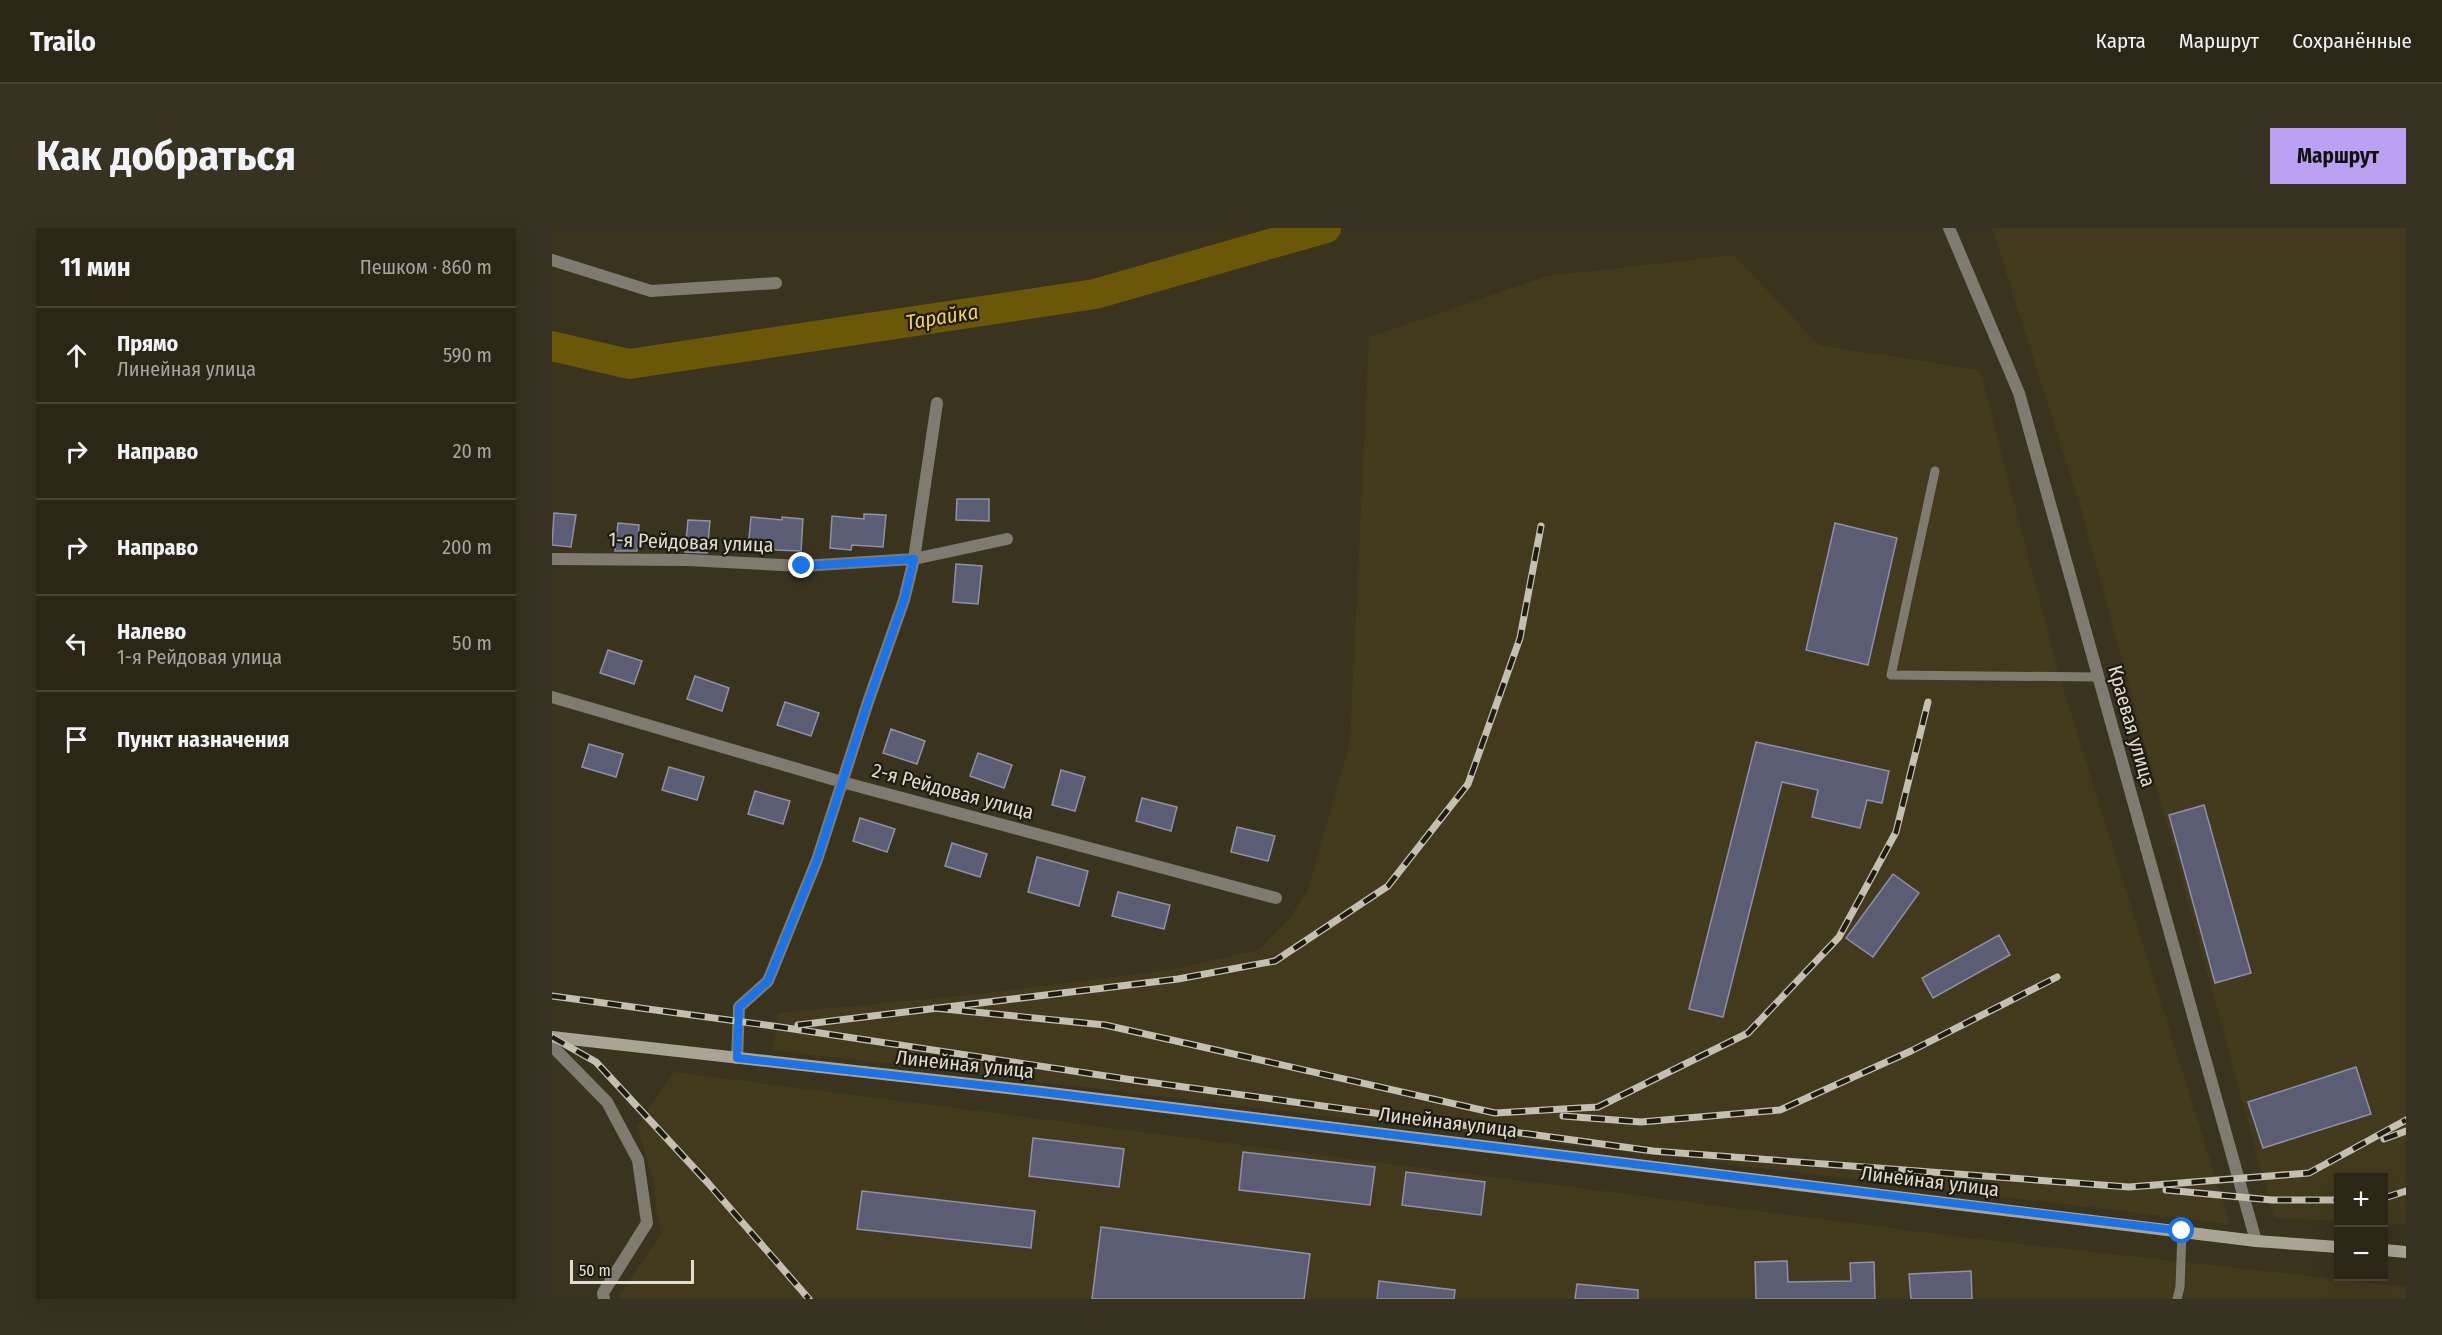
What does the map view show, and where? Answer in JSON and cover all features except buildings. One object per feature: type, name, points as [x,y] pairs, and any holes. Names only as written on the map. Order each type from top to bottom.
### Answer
[{"type":"street","name":"Краевая улица","points":[[1950,228],[2019,393],[2256,1241]]},
{"type":"street","points":[[552,260],[651,291],[777,283]]},
{"type":"street","points":[[737,1058],[739,1007],[768,981],[817,860],[904,600],[914,559],[937,403]]},
{"type":"street","name":"1-я Рейдовая улица","points":[[552,559],[687,560],[802,566],[914,559],[1007,538]]},
{"type":"street","name":"2-я Рейдовая улица","points":[[552,697],[842,782],[1276,898]]},
{"type":"street","name":"Линейная улица","points":[[552,1037],[1054,1094],[2256,1241],[2334,1247]]},
{"type":"street","points":[[552,1046],[607,1102],[639,1160],[647,1223],[603,1293],[604,1299]]},
{"type":"street","points":[[2388,1250],[2406,1252]]},
{"type":"lane","points":[[1935,471],[1891,675],[2098,677]]},
{"type":"lane","points":[[2177,1299],[2180,1287],[2182,1231]]},
{"type":"shaded area","points":[[1992,228],[2406,228],[2406,1225],[2388,1224],[2388,1173],[2334,1173],[2334,1221],[2274,1218],[2081,509]]},
{"type":"shaded area","points":[[1734,255],[1819,345],[1980,370],[2058,671],[2230,1224],[773,1050],[778,1013],[970,995],[1170,970],[1258,950],[1289,919],[1308,889],[1350,741],[1369,337],[1547,276]]},
{"type":"shaded area","points":[[674,1072],[1961,1237],[2334,1279],[2334,1281],[2406,1287],[2406,1299],[620,1299],[619,1295],[661,1234],[652,1177],[637,1126]]},
{"type":"waterway","name":"Тарайка","points":[[552,346],[629,364],[1095,294],[1326,228]]},
{"type":"railway","points":[[798,1025],[1178,979],[1275,961],[1388,886],[1468,784],[1520,638],[1541,526]]},
{"type":"railway","points":[[934,1008],[1105,1025],[1495,1113],[1598,1107],[1748,1033],[1839,937],[1896,832],[1928,702]]},
{"type":"railway","points":[[1563,1116],[1641,1122],[1780,1110],[1911,1051],[2057,977]]},
{"type":"railway","points":[[552,996],[780,1027],[1133,1080],[1653,1151],[2129,1187],[2309,1173],[2406,1120]]},
{"type":"railway","points":[[552,1037],[596,1062],[708,1183],[809,1299]]},
{"type":"railway","points":[[2384,1139],[2406,1131]]},
{"type":"railway","points":[[2166,1190],[2272,1200],[2334,1200]]},
{"type":"railway","points":[[2388,1197],[2406,1191]]},
{"type":"route","points":[[802,566],[914,559],[904,600],[817,860],[768,981],[739,1007],[737,1058],[1042,1092],[2182,1231]]}]
